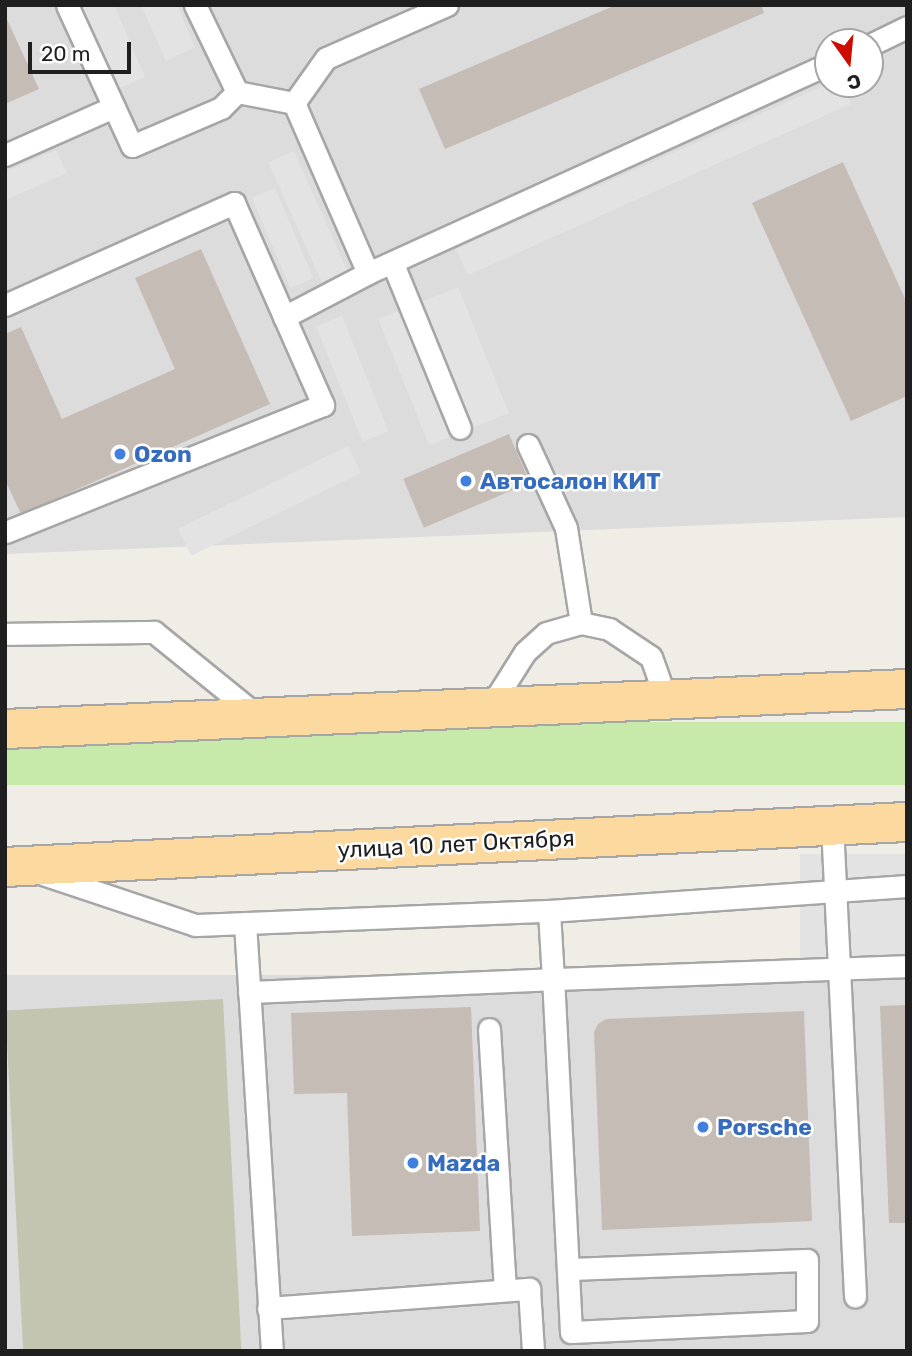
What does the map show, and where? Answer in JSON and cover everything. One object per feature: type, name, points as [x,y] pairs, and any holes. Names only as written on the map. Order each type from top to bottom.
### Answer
[{"type":"main road","points":[[5,729],[667,702],[907,689]]},
{"type":"main road","name":"улица 10 лет Октября","points":[[12,866],[907,822]]},
{"type":"lane","points":[[67,5],[132,146],[221,108],[237,93]]},
{"type":"lane","points":[[195,5],[237,93]]},
{"type":"lane","points":[[294,103],[326,58],[418,11],[447,5]]},
{"type":"lane","points":[[884,38],[907,27]]},
{"type":"lane","points":[[284,317],[368,274],[814,70]]},
{"type":"lane","points":[[237,93],[294,103]]},
{"type":"lane","points":[[294,103],[368,274]]},
{"type":"lane","points":[[5,155],[114,107]]},
{"type":"lane","points":[[5,306],[234,203],[323,405],[5,532]]},
{"type":"lane","points":[[393,264],[460,428]]},
{"type":"lane","points":[[527,445],[566,528],[581,623]]},
{"type":"lane","points":[[489,709],[525,652],[546,633],[581,623],[609,629],[650,657],[667,702]]},
{"type":"lane","points":[[5,634],[154,632],[261,718]]},
{"type":"lane","points":[[832,825],[855,1296]]},
{"type":"lane","points":[[12,866],[195,925],[549,911],[688,903],[735,895],[907,886]]},
{"type":"lane","points":[[549,911],[571,1332],[807,1321],[807,1260],[568,1269]]},
{"type":"lane","points":[[246,923],[272,1351]]},
{"type":"lane","points":[[249,992],[907,966]]},
{"type":"lane","points":[[489,1029],[505,1290]]},
{"type":"lane","points":[[268,1308],[529,1289],[533,1351]]},
{"type":"shaded area","points":[[5,5],[907,5],[907,517],[5,554]]},
{"type":"shaded area","points":[[78,5],[114,5],[145,77],[115,90]]},
{"type":"shaded area","points":[[141,5],[177,5],[195,47],[166,61]]},
{"type":"shaded area","points":[[814,90],[814,98],[848,98],[851,104],[468,275],[456,249]]},
{"type":"shaded area","points":[[56,150],[67,173],[5,200],[5,172]]},
{"type":"shaded area","points":[[294,151],[347,271],[322,282],[268,162]]},
{"type":"shaded area","points":[[275,188],[313,278],[290,288],[252,198]]},
{"type":"shaded area","points":[[458,287],[509,413],[429,445],[378,319]]},
{"type":"shaded area","points":[[342,316],[388,431],[362,441],[316,326]]},
{"type":"shaded area","points":[[348,446],[361,473],[191,556],[178,529]]},
{"type":"shaded area","points":[[800,854],[907,854],[907,974],[800,974]]},
{"type":"shaded area","points":[[5,975],[907,975],[907,1351],[5,1351]]},
{"type":"shaded area","points":[[223,999],[241,1351],[23,1351],[5,1010]]},
{"type":"green space","points":[[5,722],[907,722],[907,785],[5,785]]},
{"type":"building","points":[[616,5],[761,5],[764,13],[445,149],[419,89]]},
{"type":"building","points":[[5,15],[39,89],[5,104]]},
{"type":"building","points":[[843,162],[907,303],[907,396],[851,421],[752,203]]},
{"type":"building","points":[[201,249],[270,404],[21,514],[5,480],[5,334],[21,327],[62,419],[175,369],[135,278]]},
{"type":"building","name":"Автосалон КИТ","points":[[509,434],[530,483],[424,528],[403,479]]},
{"type":"building","points":[[907,1005],[907,1223],[889,1223],[880,1006]]},
{"type":"building","name":"Mazda","points":[[471,1007],[480,1231],[352,1236],[347,1093],[294,1094],[291,1013]]},
{"type":"building","name":"Porsche","points":[[804,1011],[812,1221],[602,1230],[594,1032],[598,1024],[606,1019]]},
{"type":"place","name":"Ozon","points":[[120,454]]},
{"type":"place","name":"Автосалон КИТ","points":[[466,481]]},
{"type":"place","name":"Porsche","points":[[703,1127]]},
{"type":"place","name":"Mazda","points":[[413,1163]]}]
